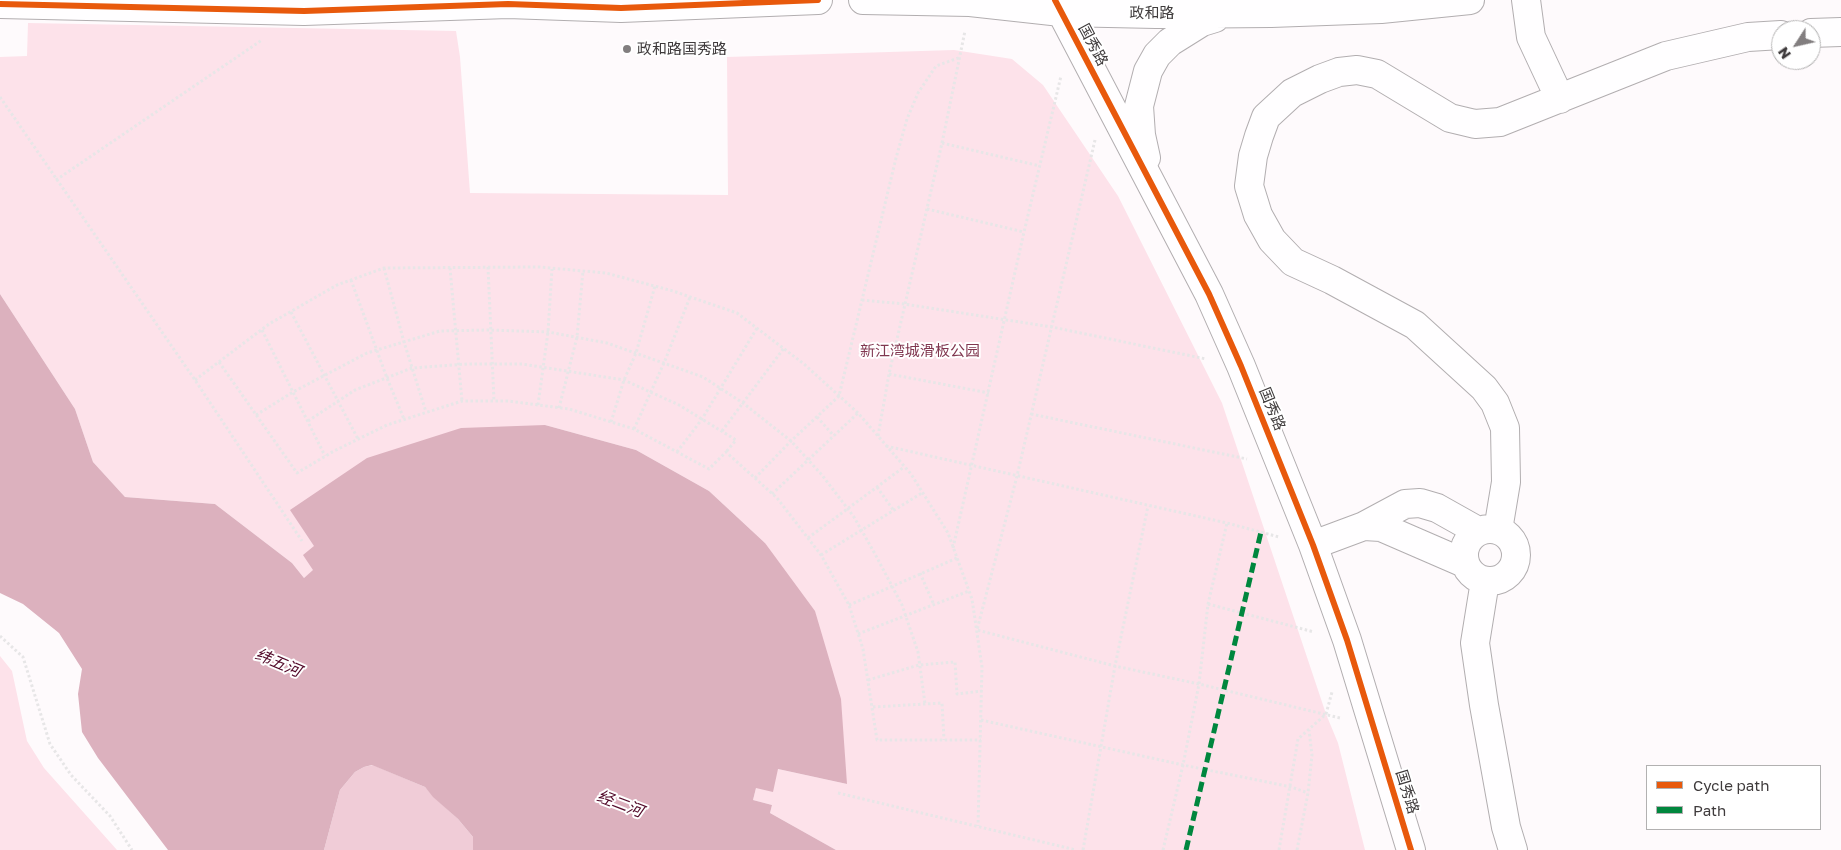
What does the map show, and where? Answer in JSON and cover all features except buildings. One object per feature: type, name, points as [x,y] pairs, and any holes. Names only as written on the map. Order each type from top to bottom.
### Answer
[{"type":"street","points":[[0,4],[304,12],[508,4],[621,8],[818,0]]},
{"type":"street","name":"政和路","points":[[863,0],[970,2],[1063,14],[1232,13],[1381,9],[1470,0]]},
{"type":"street","points":[[1526,0],[1531,37],[1560,99]]},
{"type":"street","name":"政和路","points":[[1153,186],[1141,135],[1139,106],[1148,71],[1157,55],[1185,31],[1202,22],[1232,13]]},
{"type":"street","name":"国秀路","points":[[1063,14],[1209,294],[1241,366],[1313,546],[1347,640],[1411,850]]},
{"type":"street","points":[[1821,33],[1841,32]]},
{"type":"street","points":[[1313,546],[1364,526],[1405,504],[1420,503],[1437,508],[1488,530],[1507,534],[1515,548],[1515,564],[1504,577],[1498,580],[1486,581],[1476,578],[1469,572],[1464,563],[1463,551],[1466,542],[1488,530],[1506,482],[1505,428],[1494,403],[1484,388],[1415,324],[1332,280],[1293,262],[1272,240],[1258,215],[1249,186],[1257,143],[1266,117],[1292,93],[1338,72],[1357,70],[1377,74],[1450,118],[1476,124],[1500,122],[1666,56],[1748,37],[1771,36]]},
{"type":"street","points":[[1364,526],[1382,526],[1464,563]]},
{"type":"street","points":[[1486,581],[1475,644],[1506,827],[1513,850]]},
{"type":"path","points":[[878,436],[888,374],[961,57],[970,2]]},
{"type":"path","points":[[953,548],[1040,166],[1063,14]]},
{"type":"path","points":[[56,180],[263,40]]},
{"type":"path","points":[[755,478],[839,396],[907,119],[918,93],[936,66],[961,57]]},
{"type":"path","points":[[977,630],[1017,476],[1105,95]]},
{"type":"path","points":[[0,97],[195,380],[302,541]]},
{"type":"path","points":[[942,143],[1040,166]]},
{"type":"path","points":[[927,209],[1024,232]]},
{"type":"path","points":[[195,380],[262,330],[291,312],[337,285],[384,268],[488,267],[606,273],[655,286],[737,313],[784,348],[858,413],[904,466],[948,533],[972,599],[982,667],[978,826]]},
{"type":"path","points":[[488,267],[494,401]]},
{"type":"path","points":[[384,268],[404,342],[426,412]]},
{"type":"path","points":[[450,268],[462,401]]},
{"type":"path","points":[[538,405],[548,332],[552,269]]},
{"type":"path","points":[[559,408],[577,337],[583,271]]},
{"type":"path","points":[[351,280],[386,378],[404,419]]},
{"type":"path","points":[[611,422],[624,380],[636,353],[655,286]]},
{"type":"path","points":[[634,429],[664,364],[690,297]]},
{"type":"path","points":[[862,300],[904,304],[1052,327],[1241,366]]},
{"type":"path","points":[[291,312],[358,439]]},
{"type":"path","points":[[677,452],[702,419],[758,328]]},
{"type":"path","points":[[262,330],[325,456]]},
{"type":"path","points":[[256,415],[293,392],[367,353],[440,331],[548,332],[577,337],[607,343],[704,377],[743,403],[791,441],[848,509],[892,586],[905,616],[918,652],[925,704]]},
{"type":"path","points":[[722,432],[784,348]]},
{"type":"path","points":[[219,362],[297,473],[325,456],[387,425],[462,401],[508,401],[538,405],[559,408],[611,422],[634,429],[709,469],[736,440],[679,405],[624,380],[522,364],[412,368],[355,390],[308,421]]},
{"type":"path","points":[[888,374],[989,393]]},
{"type":"path","points":[[772,494],[858,413]]},
{"type":"path","points":[[1031,414],[1282,466]]},
{"type":"path","points":[[816,417],[834,436]]},
{"type":"path","points":[[886,446],[1227,523],[1313,546]]},
{"type":"path","points":[[726,452],[778,498],[821,555],[849,605],[864,649],[878,740],[981,740]]},
{"type":"path","points":[[808,538],[904,466]]},
{"type":"path","points":[[877,487],[894,511]]},
{"type":"path","points":[[821,555],[922,493]]},
{"type":"path","points":[[1083,850],[1115,666],[1148,506]]},
{"type":"path","points":[[1162,850],[1183,765],[1199,684],[1208,604],[1227,523]]},
{"type":"path","points":[[849,605],[957,558]]},
{"type":"path","points":[[920,573],[934,604]]},
{"type":"path","points":[[858,634],[969,590]]},
{"type":"path","points":[[1208,604],[1347,640]]},
{"type":"path","points":[[977,630],[1115,666],[1326,714],[1374,728]]},
{"type":"path","points":[[0,636],[22,657],[50,744],[71,775],[110,816],[132,850]]},
{"type":"path","points":[[868,680],[920,665],[955,662],[957,694],[982,691]]},
{"type":"path","points":[[1279,850],[1298,740],[1326,714],[1334,684]]},
{"type":"path","points":[[873,707],[942,703],[944,740]]},
{"type":"path","points":[[981,720],[1291,787],[1308,793]]},
{"type":"path","points":[[1297,850],[1308,793],[1312,755],[1309,729]]},
{"type":"path","points":[[838,793],[1076,850]]},
{"type":"green space","name":"新江湾城滑板公园","points":[[28,23],[456,31],[460,57],[470,193],[728,195],[727,57],[954,50],[1012,59],[1043,85],[1118,196],[1222,403],[1326,714],[1338,743],[1365,850],[836,850],[770,813],[772,805],[753,800],[756,788],[778,769],[847,784],[765,543],[709,491],[636,450],[545,425],[315,547],[313,571],[304,578],[292,563],[215,504],[125,497],[93,462],[75,409],[0,294],[0,57],[27,56]]},
{"type":"green space","points":[[0,656],[12,671],[27,741],[44,768],[117,850],[0,850]]},
{"type":"shaded area","points":[[373,765],[425,787],[458,819],[473,837],[473,850],[324,850],[340,790],[355,772]]},
{"type":"water","points":[[0,294],[75,409],[93,462],[125,497],[215,504],[292,563],[304,578],[313,570],[303,555],[314,546],[290,510],[367,458],[461,428],[545,425],[636,450],[709,491],[765,543],[815,611],[841,699],[847,784],[778,769],[773,792],[756,788],[753,800],[772,805],[770,813],[836,850],[473,850],[473,837],[458,819],[433,797],[425,787],[372,765],[355,772],[340,790],[324,850],[168,850],[98,758],[82,732],[78,694],[82,669],[59,633],[23,604],[0,593]]},
{"type":"marked path","points":[[1186,850],[1261,532]]},
{"type":"cycle path","points":[[0,4],[304,11],[508,4],[621,8],[818,0]]},
{"type":"cycle path","points":[[1055,0],[1209,294],[1241,366],[1313,545],[1347,640],[1411,850]]},
{"type":"place","name":"政和路国秀路","points":[[627,49]]},
{"type":"water label","name":"纬五河","points":[[278,663]]},
{"type":"water label","name":"经二河","points":[[620,804]]}]
